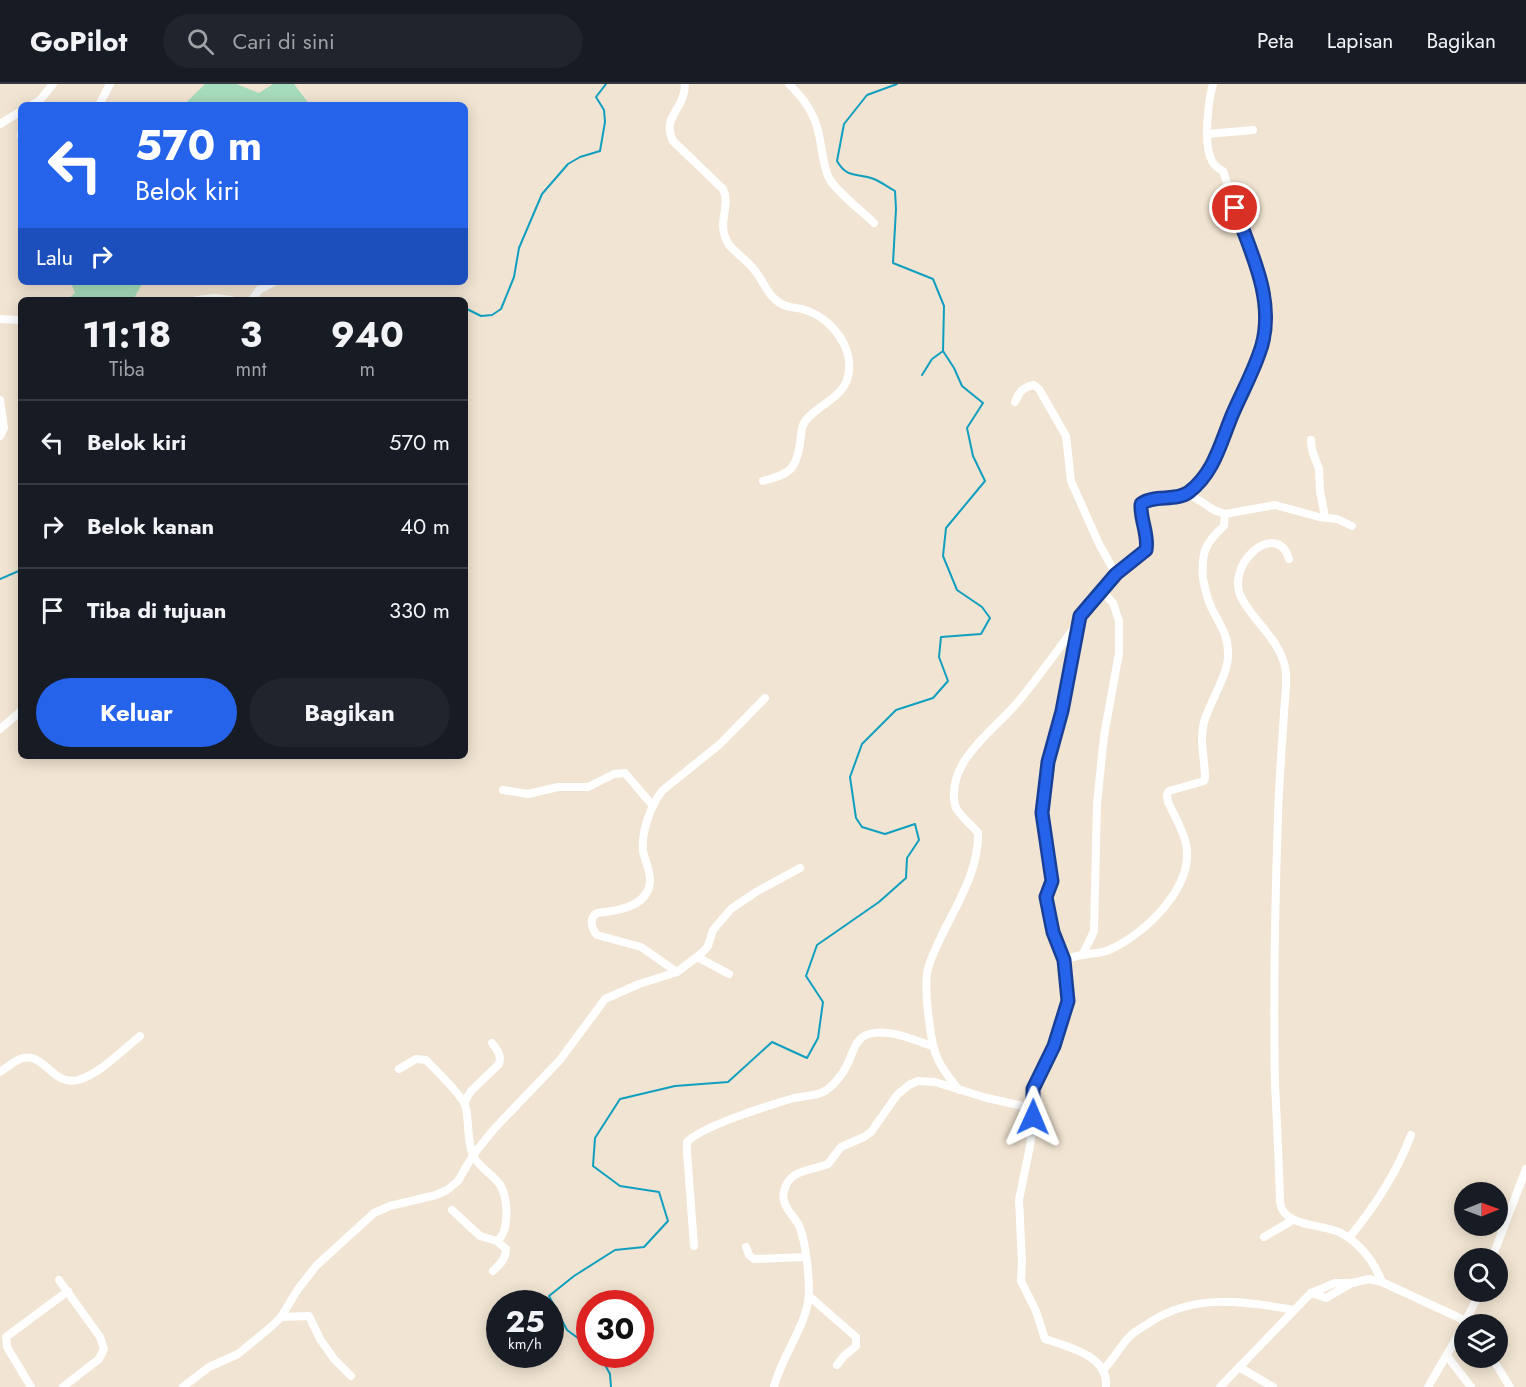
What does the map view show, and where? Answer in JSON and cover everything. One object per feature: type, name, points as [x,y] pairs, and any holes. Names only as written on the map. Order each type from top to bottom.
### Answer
[{"type":"street","points":[[44,102],[53,84]]},
{"type":"street","points":[[101,102],[110,84]]},
{"type":"street","points":[[685,84],[683,98],[669,122],[668,133],[673,141],[723,189],[726,197],[723,232],[731,247],[755,270],[763,287],[778,303],[813,313],[834,328],[843,342],[847,358],[848,371],[843,388],[804,421],[799,453],[792,470],[779,477],[763,481]]},
{"type":"street","points":[[789,84],[804,100],[814,117],[831,182],[874,223]]},
{"type":"street","points":[[1106,1387],[1104,1369],[1091,1358],[1045,1339],[1036,1311],[1022,1284],[1019,1196],[1030,1146],[1031,1099],[1035,1083],[1054,1046],[1067,1005],[1064,960],[1049,917],[1046,897],[1052,881],[1043,826],[1042,804],[1048,762],[1062,711],[1077,624],[1083,610],[1116,574],[1146,550],[1141,504],[1188,493],[1212,466],[1262,346],[1266,323],[1265,302],[1259,275],[1223,171],[1212,161],[1207,134],[1209,96],[1213,84]]},
{"type":"street","points":[[0,124],[18,113]]},
{"type":"street","points":[[1207,134],[1254,130]]},
{"type":"street","points":[[254,297],[259,290],[268,285]]},
{"type":"street","points":[[0,319],[18,320]]},
{"type":"street","points":[[1015,402],[1019,392],[1034,385],[1039,389],[1059,423],[1066,436],[1071,481],[1099,544],[1116,574]]},
{"type":"street","points":[[0,400],[4,425],[4,431],[0,436]]},
{"type":"street","points":[[1311,440],[1319,469],[1325,517]]},
{"type":"street","points":[[1188,493],[1214,510],[1225,514],[1275,505],[1337,519],[1352,526]]},
{"type":"street","points":[[1064,960],[1083,954],[1108,951],[1139,931],[1163,908],[1182,879],[1186,845],[1167,796],[1169,791],[1204,781],[1205,778],[1202,743],[1204,723],[1226,666],[1228,650],[1223,626],[1207,599],[1202,560],[1204,550],[1212,537],[1224,526],[1225,514]]},
{"type":"street","points":[[1290,559],[1287,552],[1280,546],[1271,543],[1262,545],[1253,551],[1244,562],[1239,572],[1237,585],[1242,600],[1278,646],[1286,672],[1278,814],[1275,1083],[1280,1202],[1282,1212],[1293,1220],[1331,1229],[1349,1238],[1372,1259],[1383,1282]]},
{"type":"street","points":[[1083,954],[1094,931],[1097,804],[1104,736],[1119,653],[1119,621],[1113,603],[1102,591]]},
{"type":"street","points":[[959,1090],[941,1069],[932,1046],[927,1002],[928,967],[970,876],[978,841],[978,833],[955,808],[954,792],[959,772],[974,748],[1016,704],[1077,624]]},
{"type":"street","points":[[676,972],[641,947],[599,936],[594,932],[592,926],[593,917],[596,913],[617,911],[639,901],[650,882],[643,847],[653,806],[663,790],[728,736],[765,698]]},
{"type":"street","points":[[0,729],[18,714]]},
{"type":"street","points":[[503,790],[528,794],[558,787],[588,787],[614,774],[625,773],[653,806]]},
{"type":"street","points":[[183,1387],[209,1367],[237,1354],[281,1317],[298,1289],[317,1265],[363,1222],[390,1206],[416,1201],[447,1190],[458,1181],[473,1155],[494,1129],[560,1060],[602,1002],[639,984],[676,972],[708,946],[713,930],[731,909],[756,892],[800,868]]},
{"type":"street","points":[[697,957],[729,974]]},
{"type":"street","points":[[694,1246],[687,1152],[687,1142],[691,1138],[712,1126],[783,1102],[824,1092],[836,1082],[847,1066],[858,1041],[868,1034],[895,1034],[932,1046]]},
{"type":"street","points":[[0,1072],[22,1058],[39,1060],[59,1079],[78,1080],[96,1071],[140,1036]]},
{"type":"street","points":[[464,1103],[471,1091],[499,1064],[501,1059],[499,1052],[492,1043]]},
{"type":"street","points":[[399,1069],[416,1059],[426,1060],[464,1103],[473,1155],[499,1183],[504,1192],[506,1228],[503,1236],[497,1241]]},
{"type":"street","points":[[774,1387],[806,1310],[809,1296],[801,1229],[783,1201],[785,1188],[792,1178],[802,1170],[828,1164],[841,1147],[868,1134],[897,1095],[914,1082],[924,1080],[935,1082],[1032,1108]]},
{"type":"street","points":[[1349,1238],[1387,1186],[1411,1135]]},
{"type":"street","points":[[1496,1248],[1526,1169]]},
{"type":"street","points":[[452,1210],[480,1236],[497,1241],[506,1249],[503,1261],[493,1271]]},
{"type":"street","points":[[1264,1237],[1293,1220]]},
{"type":"street","points":[[746,1247],[749,1255],[754,1259],[805,1257]]},
{"type":"street","points":[[1224,1386],[1239,1367],[1311,1293],[1331,1284],[1369,1279],[1383,1282],[1454,1318]]},
{"type":"street","points":[[59,1280],[100,1337],[104,1349],[99,1359],[63,1387]]},
{"type":"street","points":[[31,1387],[7,1347],[6,1337],[68,1291]]},
{"type":"street","points":[[809,1296],[856,1337],[856,1346],[837,1365]]},
{"type":"street","points":[[1104,1369],[1132,1335],[1157,1317],[1180,1307],[1218,1301],[1294,1310]]},
{"type":"street","points":[[281,1317],[309,1316],[315,1330],[334,1359],[351,1376]]},
{"type":"street","points":[[1428,1387],[1454,1344]]},
{"type":"street","points":[[1447,1356],[1471,1387]]},
{"type":"street","points":[[1239,1367],[1273,1387]]},
{"type":"street","points":[[1498,1368],[1510,1387]]},
{"type":"green space","points":[[205,84],[236,84],[259,93],[273,84],[294,84],[308,102],[187,102]]},
{"type":"green space","points":[[72,285],[141,285],[135,297],[70,297],[75,293]]},
{"type":"waterway","points":[[468,310],[481,316],[492,315],[501,309],[514,277],[519,248],[542,194],[568,164],[580,157],[600,151],[605,122],[604,110],[596,97],[606,84]]},
{"type":"waterway","points":[[897,84],[867,95],[844,124],[837,161],[845,171],[874,179],[895,191],[893,263],[933,279],[944,306],[943,351],[932,359],[922,375]]},
{"type":"waterway","points":[[576,1337],[567,1330],[549,1296],[574,1276],[615,1250],[644,1247],[668,1221],[659,1192],[620,1186],[593,1166],[595,1138],[620,1099],[675,1086],[728,1082],[772,1042],[807,1058],[818,1038],[823,1002],[806,976],[817,945],[879,902],[906,878],[907,858],[919,840],[915,824],[885,834],[862,827],[856,818],[850,777],[862,744],[896,710],[933,698],[948,681],[939,657],[941,637],[981,634],[990,618],[982,607],[957,590],[943,556],[946,528],[985,481],[973,456],[967,428],[983,403],[962,386],[943,351]]},
{"type":"waterway","points":[[0,579],[18,571]]},
{"type":"waterway","points":[[607,1368],[610,1374],[611,1387]]},
{"type":"route","points":[[1033,1117],[1031,1099],[1033,1089],[1054,1046],[1068,1001],[1064,960],[1053,932],[1046,897],[1052,881],[1043,826],[1042,804],[1048,762],[1062,711],[1077,624],[1083,610],[1116,574],[1146,550],[1141,504],[1188,493],[1212,466],[1262,346],[1266,323],[1265,302],[1259,275],[1235,208]]}]
